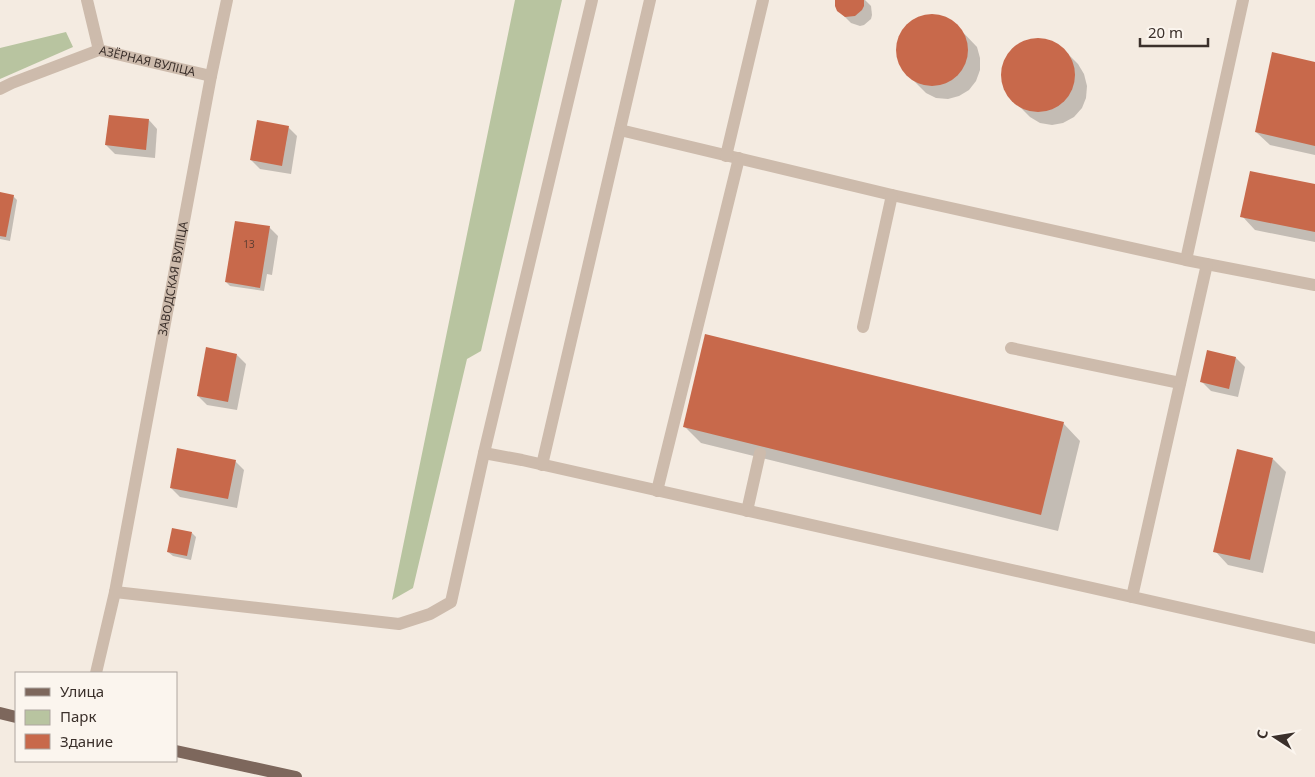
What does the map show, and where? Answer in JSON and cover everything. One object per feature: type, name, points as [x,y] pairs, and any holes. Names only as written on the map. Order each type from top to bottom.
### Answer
[{"type":"main road","points":[[0,713],[15,717]]},
{"type":"main road","points":[[178,751],[296,777]]},
{"type":"street","points":[[86,0],[100,50]]},
{"type":"street","name":"ЗАВОДСКАЯ ВУЛІЦА","points":[[96,672],[115,592],[211,76],[227,0]]},
{"type":"street","points":[[115,592],[399,624],[430,614],[451,602],[484,454],[592,0]]},
{"type":"street","points":[[542,465],[650,0]]},
{"type":"street","points":[[657,491],[733,157],[764,0]]},
{"type":"street","points":[[1186,260],[1242,0]]},
{"type":"street","name":"АЗЁРНАЯ ВУЛІЦА","points":[[0,89],[100,50],[211,76]]},
{"type":"street","points":[[620,130],[892,195],[1186,260],[1315,286]]},
{"type":"street","points":[[863,327],[892,195]]},
{"type":"street","points":[[1132,597],[1207,264]]},
{"type":"street","points":[[1011,348],[1180,383]]},
{"type":"street","points":[[484,454],[542,465],[1315,638]]},
{"type":"street","points":[[747,511],[760,454]]},
{"type":"green space","points":[[515,0],[562,0],[481,351],[467,359],[413,588],[392,600]]},
{"type":"green space","points":[[66,32],[73,47],[0,79],[0,48]]},
{"type":"building","points":[[835,0],[864,0],[864,6],[855,16],[845,17],[837,11]]},
{"type":"building","points":[[932,14],[952,20],[962,30],[968,50],[962,70],[952,80],[932,86],[912,80],[902,70],[896,50],[902,30],[912,20]]},
{"type":"building","points":[[1038,38],[1052,41],[1064,49],[1072,61],[1075,75],[1072,89],[1064,101],[1052,109],[1038,112],[1024,109],[1012,101],[1004,89],[1001,75],[1004,61],[1012,49],[1024,41]]},
{"type":"building","points":[[1272,52],[1315,62],[1315,146],[1255,132]]},
{"type":"building","points":[[109,115],[149,119],[146,150],[105,145]]},
{"type":"building","points":[[257,120],[289,126],[282,166],[250,160]]},
{"type":"building","points":[[1250,171],[1315,184],[1315,232],[1240,217]]},
{"type":"building","points":[[0,192],[14,195],[6,237],[0,236]]},
{"type":"building","points":[[235,221],[270,226],[260,288],[225,282]]},
{"type":"building","points":[[705,334],[1064,422],[1041,515],[683,427]]},
{"type":"building","points":[[206,347],[237,354],[228,402],[197,396]]},
{"type":"building","points":[[1207,350],[1236,357],[1229,389],[1200,382]]},
{"type":"building","points":[[177,448],[236,460],[228,499],[170,488]]},
{"type":"building","points":[[1237,449],[1273,458],[1250,560],[1213,552]]},
{"type":"building","points":[[172,528],[192,532],[187,556],[167,552]]}]
